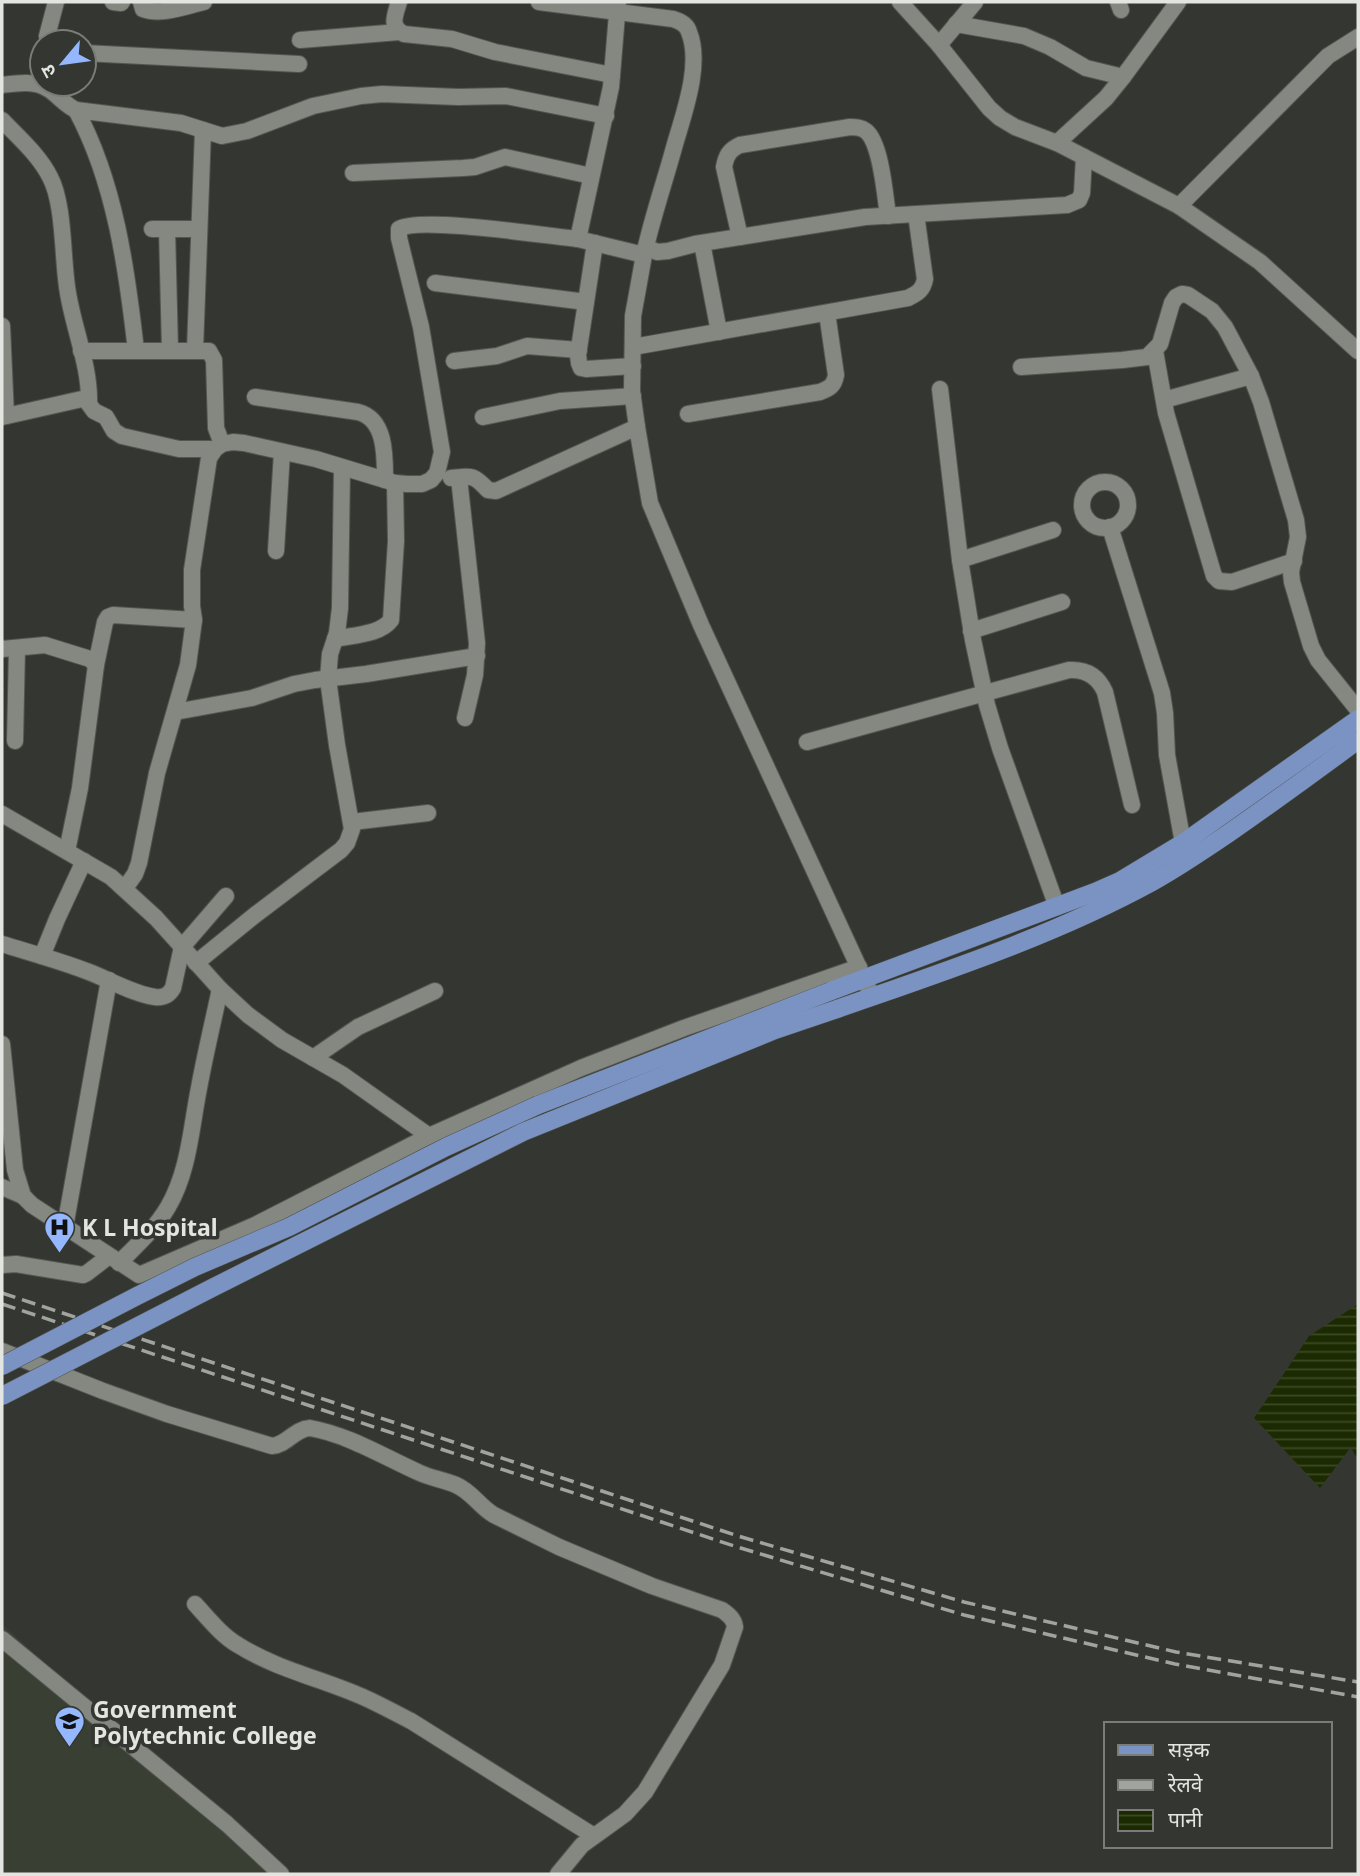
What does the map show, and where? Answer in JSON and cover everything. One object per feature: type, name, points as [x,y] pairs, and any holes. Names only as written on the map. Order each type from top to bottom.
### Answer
[{"type":"main road","points":[[2,1366],[195,1267],[289,1227],[446,1147],[538,1105],[831,991],[862,973],[1057,906],[1120,881],[1183,843],[1358,719]]},
{"type":"main road","points":[[2,1396],[212,1287],[523,1132],[775,1030],[1080,918],[1155,881],[1193,857],[1282,797],[1358,740]]},
{"type":"street","points":[[49,28],[56,2]]},
{"type":"street","points":[[113,2],[122,2]]},
{"type":"street","points":[[141,2],[143,9],[153,11],[199,2]]},
{"type":"street","points":[[398,2],[394,26],[398,32]]},
{"type":"street","points":[[539,2],[617,6],[680,21],[690,33],[693,65],[686,105],[645,251],[633,316],[633,396],[650,503],[701,625],[872,996]]},
{"type":"street","points":[[900,2],[1000,118],[1014,127],[1057,143],[1179,206],[1260,262],[1358,351]]},
{"type":"street","points":[[939,45],[975,2]]},
{"type":"street","points":[[1057,143],[1106,98],[1178,2]]},
{"type":"street","points":[[578,239],[606,116],[617,6]]},
{"type":"street","points":[[956,24],[1024,36],[1050,47],[1086,68],[1123,77]]},
{"type":"street","points":[[300,40],[398,32],[452,39],[495,52],[612,75]]},
{"type":"street","points":[[1179,206],[1328,56],[1358,37]]},
{"type":"street","points":[[98,54],[299,64]]},
{"type":"street","points":[[2,85],[38,84],[48,88],[76,110],[181,123],[222,136],[233,135],[313,106],[382,94],[506,96],[606,116]]},
{"type":"street","points":[[76,110],[97,155],[123,254],[136,351]]},
{"type":"street","points":[[2,120],[37,157],[54,186],[67,290],[89,389],[89,403]]},
{"type":"street","points":[[740,237],[724,167],[725,158],[731,149],[740,145],[850,127],[863,128],[877,147],[888,216]]},
{"type":"street","points":[[195,350],[202,130]]},
{"type":"street","points":[[431,480],[437,472],[442,452],[421,327],[399,238],[399,229],[407,225],[440,225],[578,239],[663,252],[702,243],[865,217],[1075,203],[1082,193],[1084,157]]},
{"type":"street","points":[[353,173],[475,167],[505,158],[591,176]]},
{"type":"street","points":[[633,347],[908,298],[918,293],[925,279],[916,214]]},
{"type":"street","points":[[170,350],[159,229],[199,229]]},
{"type":"street","points":[[595,243],[579,363],[586,369],[633,366]]},
{"type":"street","points":[[702,243],[719,332]]},
{"type":"street","points":[[435,283],[586,302]]},
{"type":"street","points":[[1021,366],[1147,357],[1160,344],[1172,303],[1177,297],[1188,295],[1212,311],[1225,327],[1251,376],[1296,520],[1298,537],[1291,572],[1292,582],[1311,646],[1318,660],[1358,710]]},
{"type":"street","points":[[688,414],[820,392],[830,387],[835,383],[835,374],[827,313]]},
{"type":"street","points":[[2,327],[4,416],[82,399],[89,403],[94,411],[106,417],[114,431],[122,436],[179,449],[244,443],[390,481],[422,484],[431,480],[476,478],[492,492],[636,427]]},
{"type":"street","points":[[454,361],[497,356],[527,346],[579,349]]},
{"type":"street","points":[[81,351],[195,350],[208,351],[214,360],[218,447],[209,458],[192,570],[194,620],[188,665],[157,773],[139,863],[125,888]]},
{"type":"street","points":[[1155,351],[1166,413],[1214,576],[1219,580],[1232,582],[1294,561]]},
{"type":"street","points":[[1164,400],[1251,376]]},
{"type":"street","points":[[940,389],[960,560],[984,692],[1000,748],[1057,906]]},
{"type":"street","points":[[483,417],[560,401],[633,396]]},
{"type":"street","points":[[255,397],[358,412],[369,416],[385,449],[396,541],[391,620],[378,630],[335,639]]},
{"type":"street","points":[[275,551],[282,452]]},
{"type":"street","points":[[196,963],[341,850],[351,837],[352,822],[328,679],[330,654],[340,608],[342,468]]},
{"type":"street","points":[[459,478],[477,636],[475,675],[465,718]]},
{"type":"street","points":[[1110,527],[1162,693],[1167,755],[1183,843]]},
{"type":"street","points":[[960,560],[1053,530]]},
{"type":"street","points":[[971,631],[1062,602]]},
{"type":"street","points":[[67,851],[78,802],[96,665],[105,622],[113,615],[194,620]]},
{"type":"street","points":[[15,741],[9,649],[52,646],[90,659],[96,665]]},
{"type":"street","points":[[175,712],[252,698],[294,684],[477,656]]},
{"type":"street","points":[[807,742],[984,692],[1078,669],[1091,674],[1105,692],[1132,805]]},
{"type":"street","points":[[352,822],[428,813]]},
{"type":"street","points":[[2,814],[105,872],[156,918],[220,989],[265,1029],[342,1076],[429,1136]]},
{"type":"street","points":[[42,956],[84,861]]},
{"type":"street","points":[[2,944],[73,966],[144,995],[164,997],[173,988],[182,947],[226,897]]},
{"type":"street","points":[[2,1187],[23,1196],[32,1205],[139,1275],[254,1225],[429,1136],[594,1063],[684,1027],[862,973]]},
{"type":"street","points":[[65,1227],[109,980]]},
{"type":"street","points":[[2,1265],[16,1264],[83,1275],[114,1259],[150,1233],[168,1207],[186,1164],[220,989]]},
{"type":"street","points":[[313,1058],[358,1027],[435,991]]},
{"type":"street","points":[[2,1044],[7,1150],[23,1196]]},
{"type":"street","points":[[2,1351],[167,1414],[272,1446],[281,1445],[300,1430],[310,1428],[370,1448],[423,1475],[456,1485],[484,1509],[559,1547],[652,1586],[729,1614],[735,1627],[722,1665],[645,1792],[625,1814],[582,1845],[558,1874]]},
{"type":"street","points":[[195,1604],[236,1644],[280,1666],[385,1707],[594,1836]]},
{"type":"street","points":[[2,1639],[227,1824],[281,1874]]},
{"type":"shaded area","name":"Government Polytechnic College","points":[[2,1624],[276,1874],[2,1874]]},
{"type":"water","points":[[1358,1304],[1358,1461],[1351,1447],[1320,1488],[1254,1418],[1309,1336]]},
{"type":"railway","points":[[2,1293],[738,1536],[964,1602],[1176,1652],[1358,1682]]},
{"type":"railway","points":[[2,1304],[734,1546],[964,1615],[1175,1664],[1358,1697]]},
{"type":"place","name":"K L Hospital","points":[[59,1254]]},
{"type":"place","name":"Government Polytechnic College","points":[[70,1749]]}]
